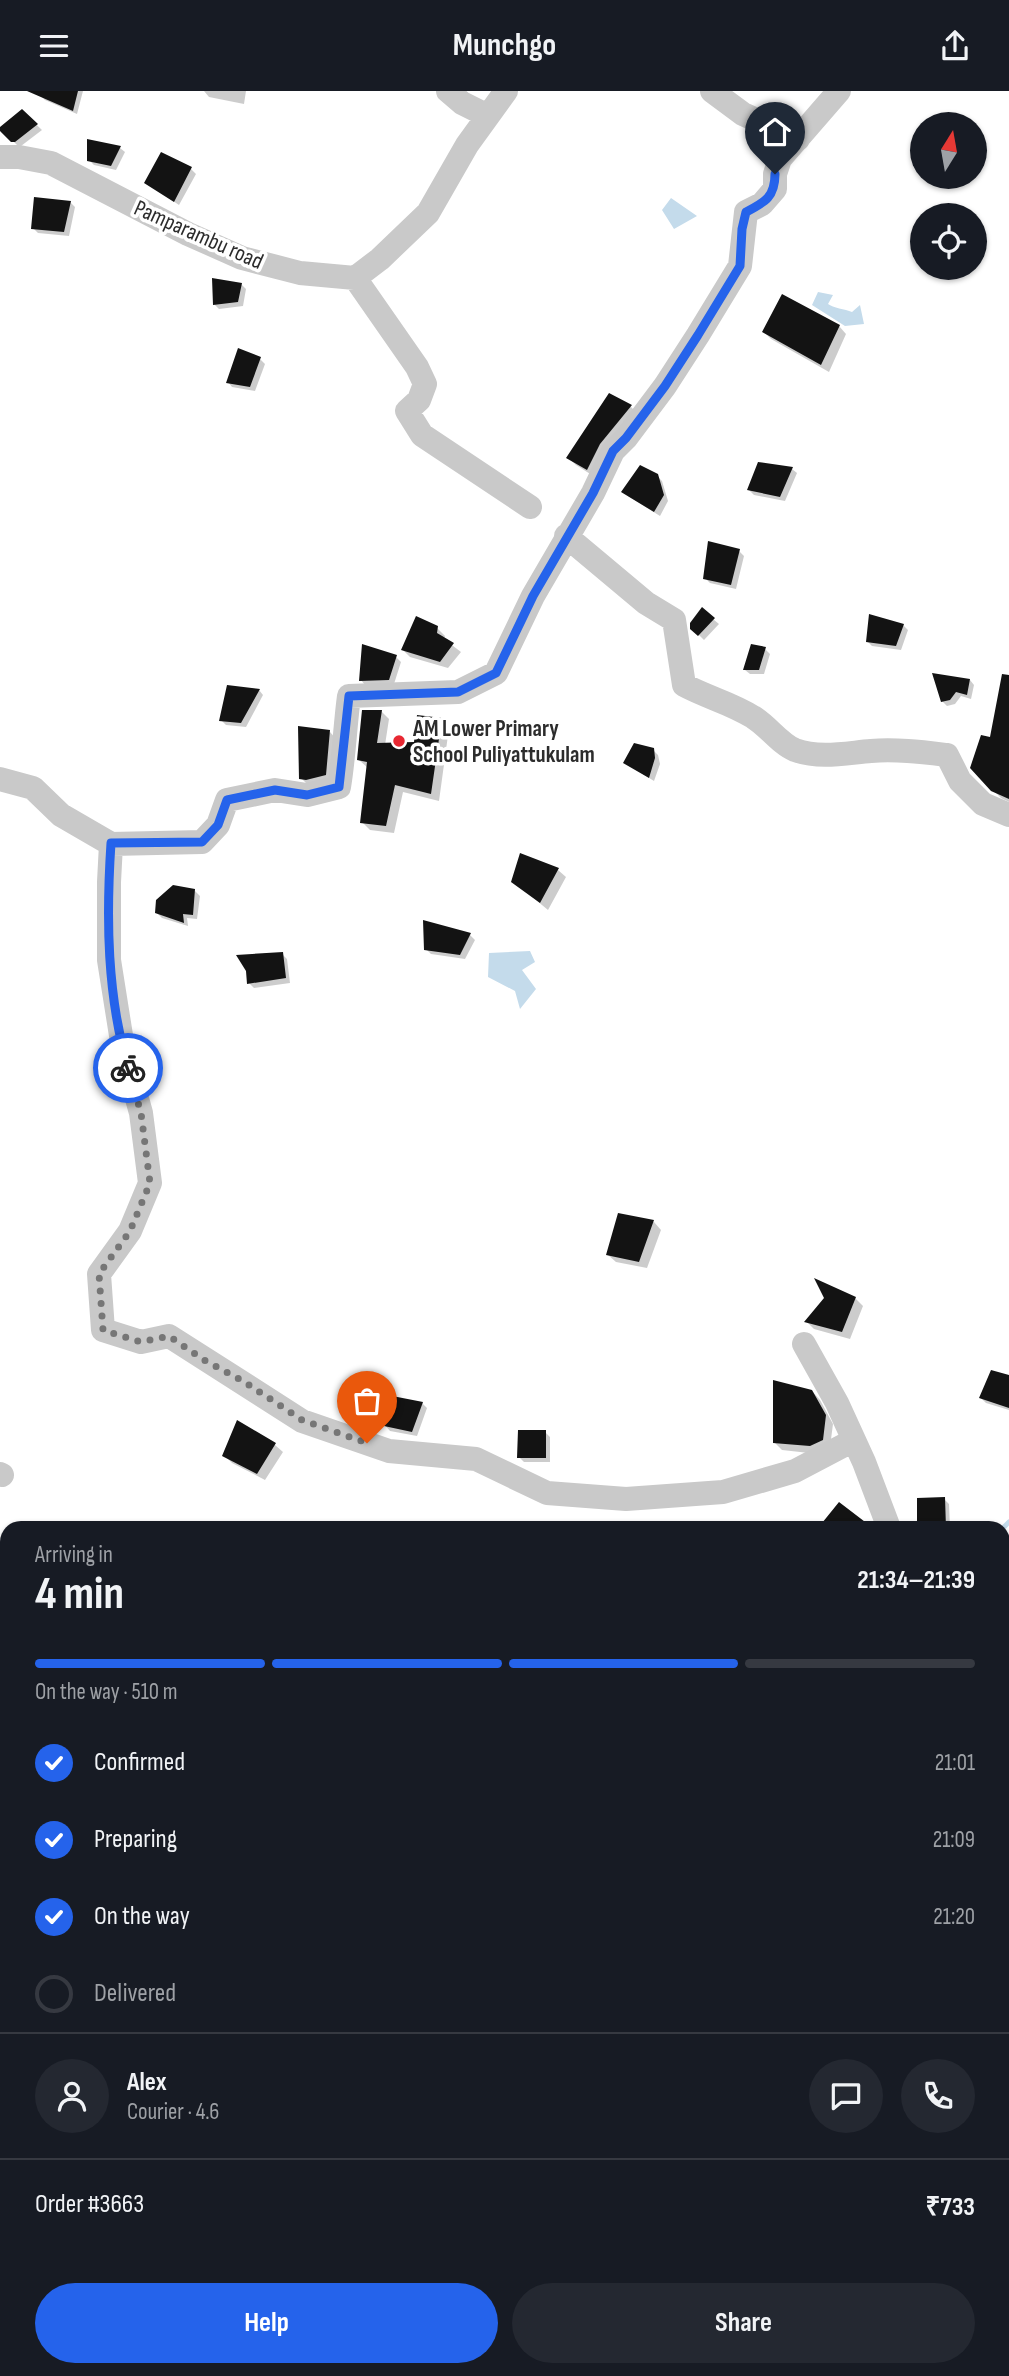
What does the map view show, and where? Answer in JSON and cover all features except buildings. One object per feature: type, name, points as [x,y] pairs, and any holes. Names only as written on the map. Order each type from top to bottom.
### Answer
[{"type":"street","points":[[448,91],[462,103],[488,116]]},
{"type":"street","points":[[506,91],[467,145],[428,213],[380,259],[355,278],[417,367],[425,384],[419,400],[407,411],[422,435],[530,507]]},
{"type":"street","points":[[712,91],[743,114],[797,139]]},
{"type":"street","points":[[0,779],[33,788],[61,815],[111,843],[202,842],[218,825],[227,800],[275,790],[307,795],[339,787],[349,696],[458,692],[496,673],[533,596],[593,493],[613,451],[665,386],[740,266],[746,212],[762,204],[775,189],[775,174],[780,159],[839,91]]},
{"type":"street","name":"Pamparambu road","points":[[5,158],[51,163],[188,234],[242,258],[300,273],[355,278]]},
{"type":"street","points":[[566,536],[646,603],[674,620],[684,685],[754,717],[794,750],[832,756],[905,750],[947,755],[960,781],[983,804],[1009,815]]},
{"type":"street","points":[[111,843],[109,960],[123,1048],[141,1113],[150,1183],[130,1231],[99,1274],[103,1330],[141,1342],[169,1336],[302,1420],[388,1451],[477,1459],[547,1493],[626,1499],[723,1492],[795,1471],[854,1440]]},
{"type":"street","points":[[804,1344],[837,1403],[886,1521]]},
{"type":"water","points":[[671,198],[697,216],[674,229],[662,210]]},
{"type":"water","points":[[818,292],[833,295],[828,304],[852,312],[860,305],[864,324],[845,326],[812,305]]},
{"type":"water","points":[[530,951],[535,962],[522,970],[536,989],[520,1009],[515,991],[488,977],[489,953]]},
{"type":"way so far","points":[[128,1068],[141,1113],[150,1183],[130,1231],[99,1274],[103,1330],[141,1342],[169,1336],[302,1420],[367,1443]]},
{"type":"place","name":"AM Lower Primary School Puliyattukulam","points":[[399,741]]},
{"type":"route","points":[[128,1068],[109,960],[111,843],[202,842],[218,825],[227,800],[275,790],[307,795],[339,787],[349,696],[458,692],[496,673],[533,596],[593,493],[613,451],[665,386],[740,266],[746,212],[762,204],[775,189],[775,174]]}]
